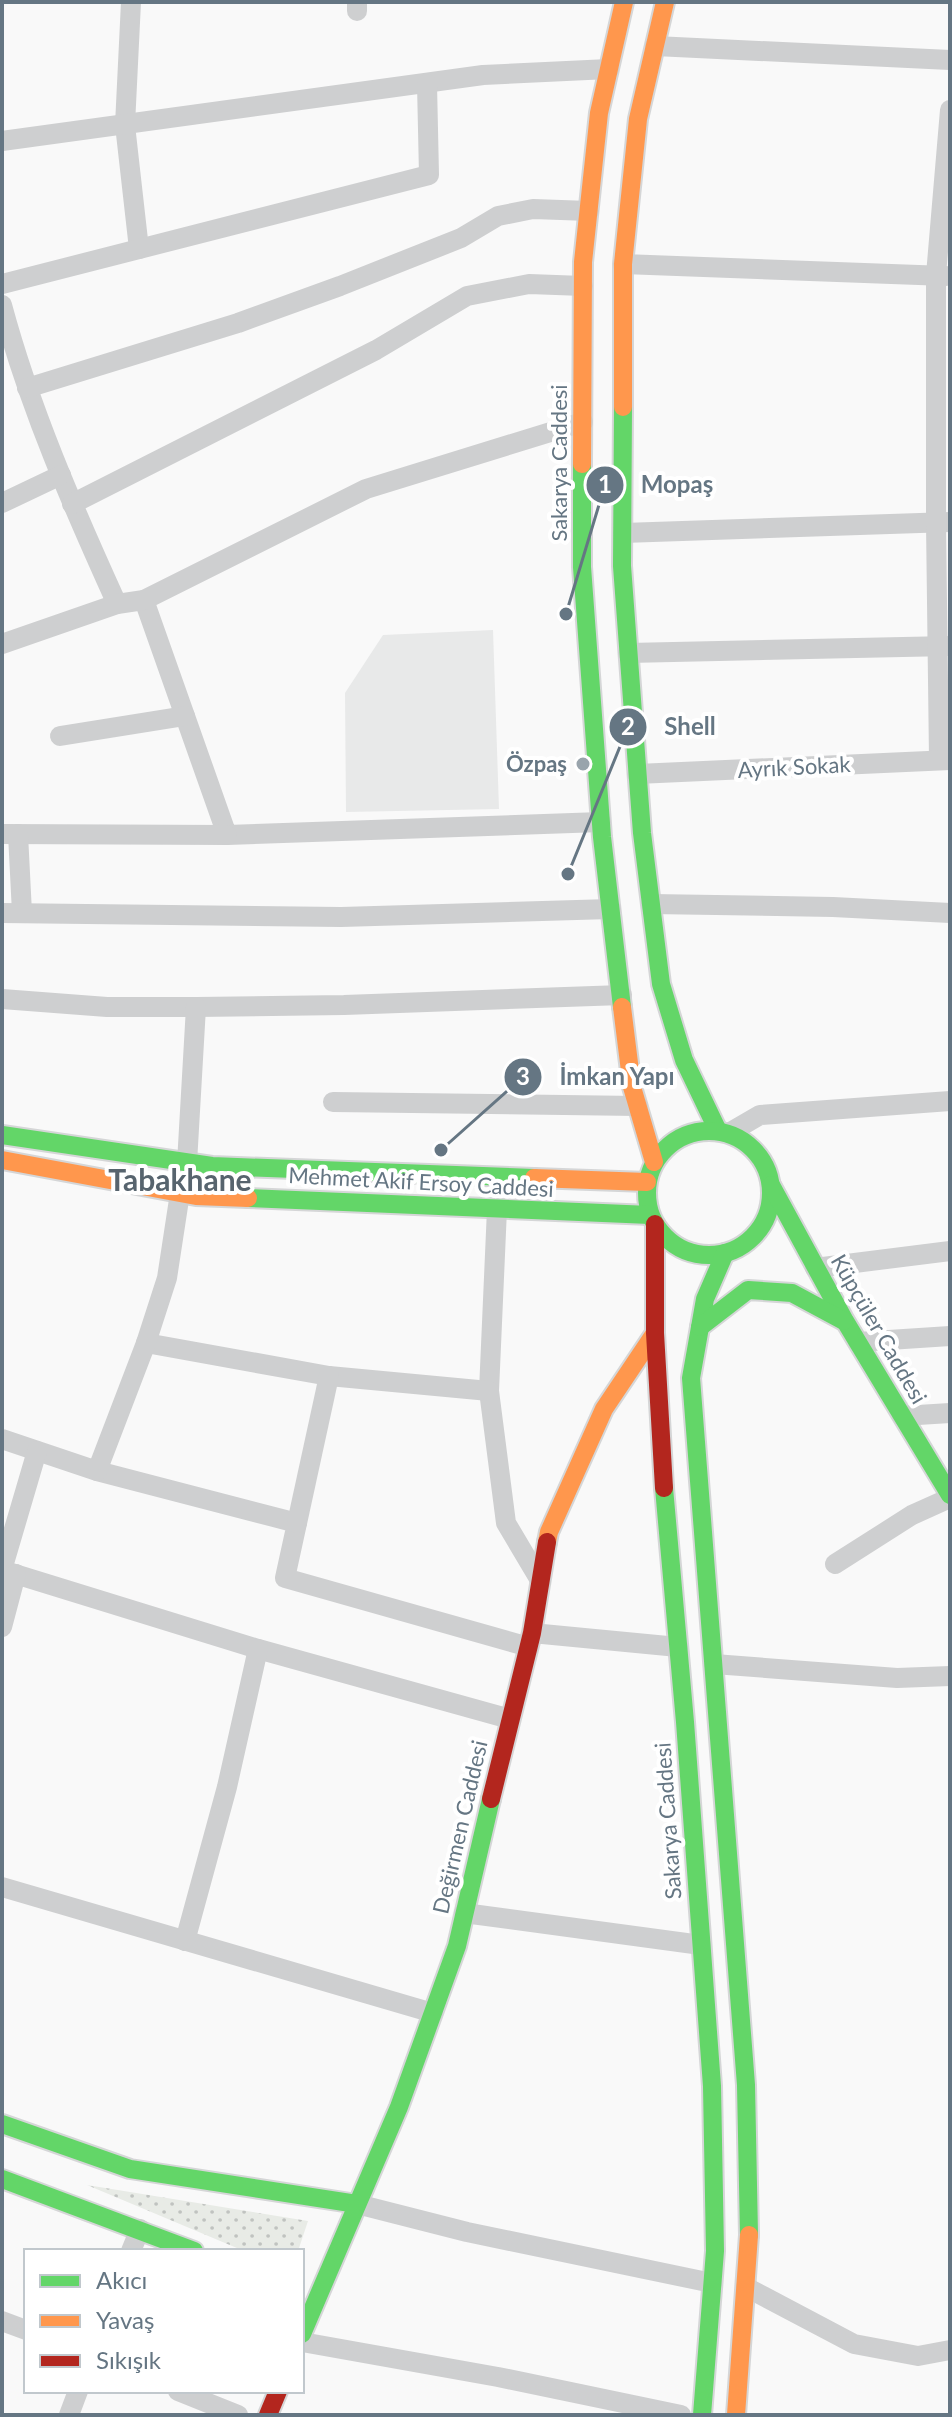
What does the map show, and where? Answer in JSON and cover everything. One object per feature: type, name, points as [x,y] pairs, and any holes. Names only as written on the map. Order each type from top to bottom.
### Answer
[{"type":"main road","name":"Sakarya Caddesi","points":[[624,2],[599,113],[583,262],[582,567],[601,822],[632,1087],[654,1162]]},
{"type":"main road","points":[[665,2],[638,119],[623,264],[622,566],[637,774],[661,984],[684,1060],[723,1132]]},
{"type":"main road","points":[[699,1131],[723,1132],[744,1141],[757,1153],[771,1185],[771,1203],[755,1235],[725,1253],[705,1255],[685,1250],[668,1240],[652,1220],[646,1199],[647,1182],[654,1162],[665,1147],[681,1136],[699,1131]]},
{"type":"main road","name":"Mehmet Akif Ersoy Caddesi","points":[[2,1135],[187,1163],[647,1182]]},
{"type":"main road","name":"Mehmet Akif Ersoy Caddesi","points":[[2,1160],[180,1193],[652,1220]]},
{"type":"main road","name":"Küpçüler Caddesi","points":[[771,1185],[845,1321],[950,1497]]},
{"type":"main road","name":"Sakarya Caddesi","points":[[652,1220],[664,1488],[712,2086],[715,2251],[702,2415]]},
{"type":"main road","points":[[725,1253],[705,1299],[691,1378],[746,2085],[749,2252],[736,2415]]},
{"type":"main road","points":[[700,1327],[748,1290],[792,1293],[845,1321]]},
{"type":"main road","name":"Değirmen Caddesi","points":[[304,2323],[309,2297],[357,2204],[399,2107],[457,1946],[531,1640],[549,1532],[604,1409],[655,1333]]},
{"type":"main road","points":[[2,2124],[130,2169],[357,2204]]},
{"type":"main road","points":[[2,2179],[189,2249]]},
{"type":"main road","points":[[268,2415],[277,2393]]},
{"type":"street","points":[[131,2],[125,125],[139,249]]},
{"type":"street","points":[[655,46],[950,60]]},
{"type":"street","points":[[2,141],[483,75],[609,69]]},
{"type":"street","points":[[2,284],[429,175],[427,84]]},
{"type":"street","points":[[945,760],[943,276],[950,110]]},
{"type":"street","points":[[27,388],[238,323],[340,286],[461,238],[498,216],[533,209],[589,211]]},
{"type":"street","points":[[623,264],[943,276]]},
{"type":"street","points":[[72,504],[376,350],[467,296],[529,284],[583,286]]},
{"type":"street","points":[[2,305],[10,365],[27,388],[72,504],[117,604]]},
{"type":"street","points":[[2,644],[117,604],[144,600],[366,489],[583,422]]},
{"type":"street","points":[[2,503],[61,475]]},
{"type":"street","points":[[623,533],[943,522]]},
{"type":"street","points":[[144,600],[227,835]]},
{"type":"street","points":[[628,653],[944,646]]},
{"type":"street","points":[[60,736],[185,716]]},
{"type":"street","name":"Ayrık Sokak","points":[[637,774],[945,760]]},
{"type":"street","points":[[601,822],[227,835],[10,834],[12,913],[341,917],[611,909]]},
{"type":"street","points":[[651,904],[833,907],[950,913]]},
{"type":"street","points":[[2,999],[107,1007],[196,1007],[622,995]]},
{"type":"street","points":[[187,1163],[196,1007]]},
{"type":"street","points":[[723,1132],[760,1115],[950,1101]]},
{"type":"street","points":[[333,1102],[638,1106]]},
{"type":"street","points":[[97,1471],[146,1343],[167,1278],[180,1193]]},
{"type":"street","points":[[497,1209],[489,1391],[506,1523],[541,1582]]},
{"type":"street","points":[[815,1268],[950,1251]]},
{"type":"street","points":[[858,1342],[950,1336]]},
{"type":"street","points":[[146,1343],[329,1376],[489,1391]]},
{"type":"street","points":[[329,1376],[285,1578],[531,1640],[678,1647]]},
{"type":"street","points":[[902,1416],[950,1413]]},
{"type":"street","points":[[2,1439],[97,1471],[297,1523]]},
{"type":"street","points":[[2,1627],[7,1571],[37,1451]]},
{"type":"street","points":[[835,1564],[912,1515],[950,1497]]},
{"type":"street","points":[[7,1571],[258,1649],[510,1719]]},
{"type":"street","points":[[185,1941],[227,1787],[258,1649]]},
{"type":"street","points":[[714,1664],[897,1678],[950,1676]]},
{"type":"street","points":[[2,1887],[433,2013]]},
{"type":"street","points":[[464,1913],[701,1945]]},
{"type":"street","points":[[357,2204],[467,2232],[712,2283]]},
{"type":"street","points":[[132,2249],[140,2229]]},
{"type":"street","points":[[746,2287],[854,2344],[918,2356],[950,2350]]},
{"type":"street","points":[[2,2321],[24,2329]]},
{"type":"street","points":[[304,2342],[498,2377],[681,2415]]},
{"type":"street","points":[[69,2415],[77,2393]]},
{"type":"street","points":[[183,2393],[238,2415]]},
{"type":"shaded area","points":[[493,630],[499,809],[346,812],[345,693],[383,635]]},
{"type":"shaded area","points":[[87,2185],[308,2221],[299,2249],[239,2249]]},
{"type":"traffic: fast","points":[[623,407],[622,566],[642,833],[661,984],[684,1060],[718,1131]]},
{"type":"traffic: fast","points":[[582,464],[582,567],[602,837],[622,1007]]},
{"type":"traffic: fast","points":[[709,1131],[733,1135],[753,1149],[767,1169],[771,1193],[767,1217],[753,1237],[733,1251],[709,1255],[685,1251],[665,1237],[651,1217],[647,1193],[651,1169],[665,1149],[685,1135],[709,1131]]},
{"type":"traffic: fast","points":[[2,1135],[212,1166],[534,1178]]},
{"type":"traffic: fast","points":[[771,1185],[845,1321],[950,1495]]},
{"type":"traffic: fast","points":[[248,1198],[650,1215]]},
{"type":"traffic: fast","points":[[725,1253],[705,1299],[691,1378],[746,2085],[749,2235]]},
{"type":"traffic: fast","points":[[700,1327],[748,1290],[792,1293],[844,1321]]},
{"type":"traffic: fast","points":[[664,1488],[712,2086],[715,2251],[702,2415]]},
{"type":"traffic: fast","points":[[304,2329],[399,2107],[457,1946],[491,1799]]},
{"type":"traffic: fast","points":[[2,2124],[130,2169],[357,2204]]},
{"type":"traffic: fast","points":[[2,2179],[189,2249]]},
{"type":"traffic: slow","points":[[582,464],[583,262],[599,113],[624,2]]},
{"type":"traffic: slow","points":[[623,407],[623,264],[638,119],[665,2]]},
{"type":"traffic: slow","points":[[622,1007],[632,1087],[654,1162]]},
{"type":"traffic: slow","points":[[2,1160],[196,1196],[248,1198]]},
{"type":"traffic: slow","points":[[534,1178],[647,1182]]},
{"type":"traffic: slow","points":[[547,1542],[604,1409],[655,1333]]},
{"type":"traffic: slow","points":[[736,2415],[749,2235]]},
{"type":"traffic: jam","points":[[655,1224],[655,1333],[664,1488]]},
{"type":"traffic: jam","points":[[491,1799],[532,1633],[547,1542]]},
{"type":"traffic: jam","points":[[268,2415],[277,2393]]},
{"type":"place","name":"Mopaş","points":[[566,614]]},
{"type":"place","name":"Özpaş","points":[[583,764]]},
{"type":"place","name":"Shell","points":[[568,874]]},
{"type":"place","name":"İmkan Yapı","points":[[441,1150]]},
{"type":"district","name":"Tabakhane","points":[[180,1181]]}]
